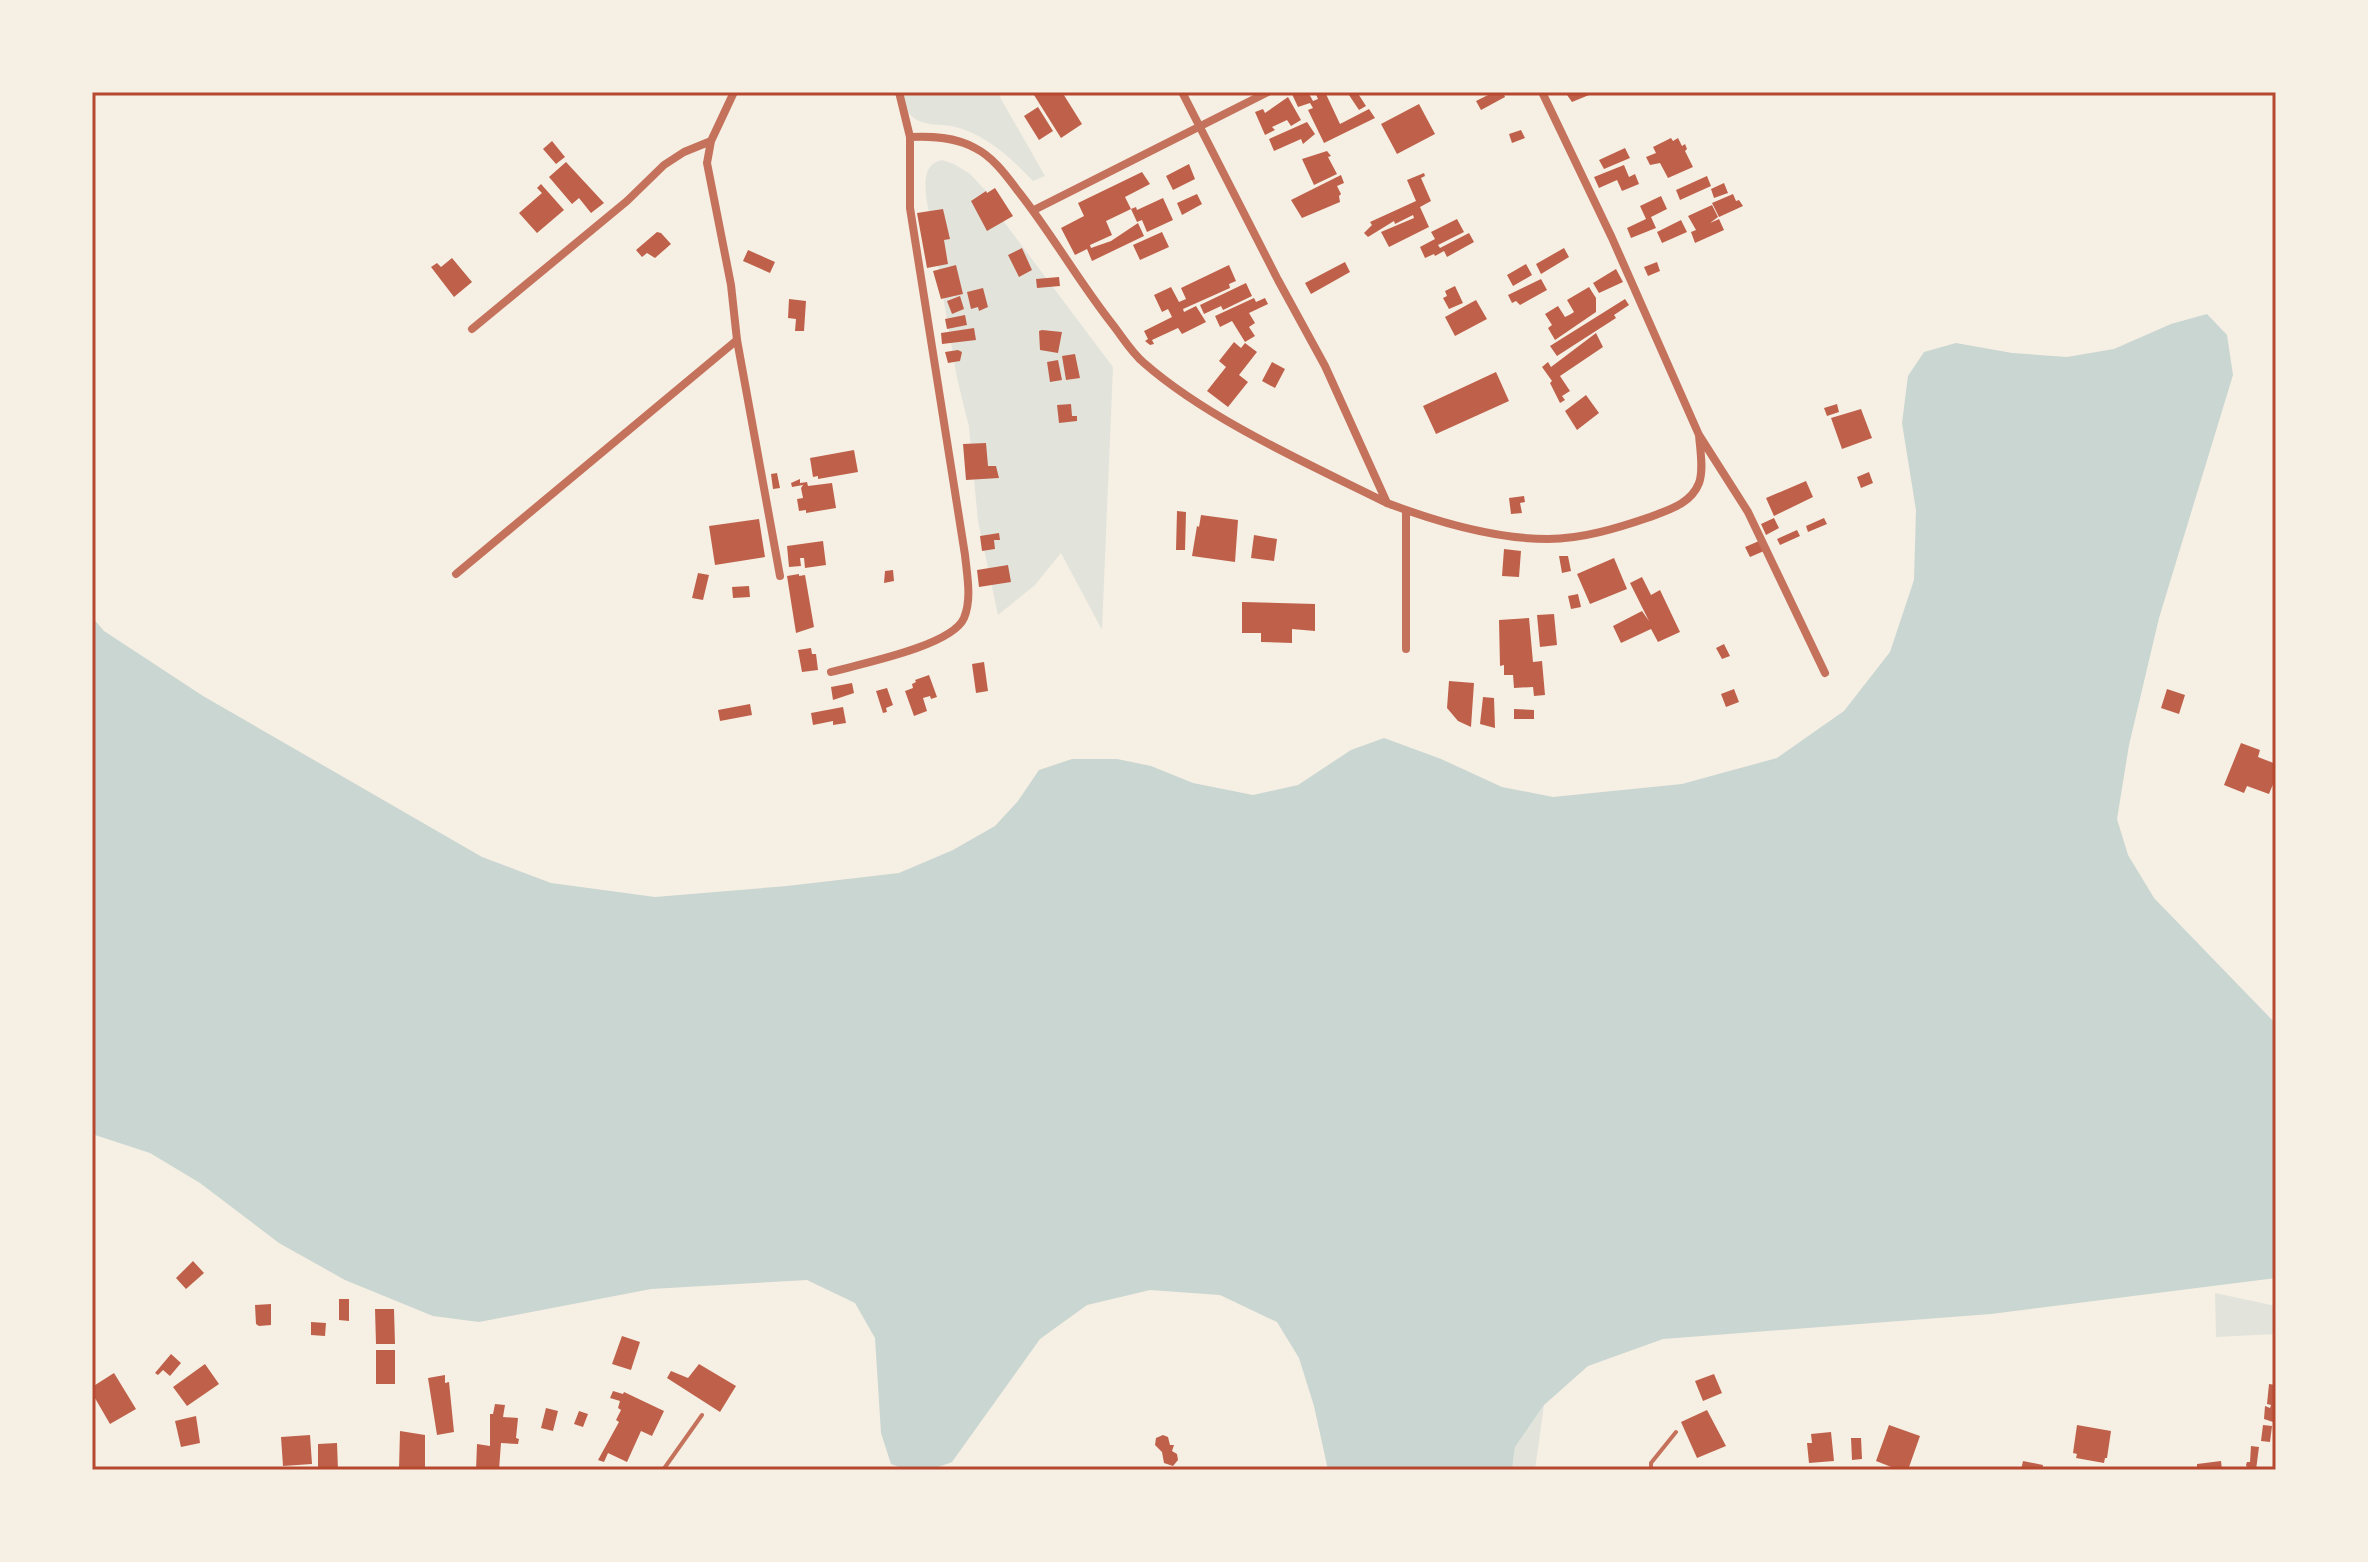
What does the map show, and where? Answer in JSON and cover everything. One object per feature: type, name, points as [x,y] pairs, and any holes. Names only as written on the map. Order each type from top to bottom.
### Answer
[{"type":"street","points":[[734,92],[711,141],[707,163],[780,576]]},
{"type":"street","points":[[831,672],[921,647],[958,627],[966,611],[968,588],[965,555],[910,208],[910,137],[899,92]]},
{"type":"street","points":[[1182,92],[1325,366],[1387,503]]},
{"type":"street","points":[[1034,210],[1268,92]]},
{"type":"street","points":[[1542,92],[1612,238],[1699,435],[1748,512],[1825,673]]},
{"type":"street","points":[[910,137],[935,136],[976,148],[1000,168],[1034,210],[1106,316],[1141,361],[1193,398],[1256,436],[1406,511],[1470,529],[1547,539],[1635,522],[1677,507],[1698,486],[1699,435]]},
{"type":"street","points":[[472,329],[627,201],[664,165],[684,152],[711,141]]},
{"type":"street","points":[[456,574],[737,340]]},
{"type":"street","points":[[1406,511],[1406,649]]},
{"type":"lane","points":[[663,1470],[702,1415]]},
{"type":"lane","points":[[1651,1470],[1651,1463],[1676,1432]]},
{"type":"shaded area","points":[[901,92],[997,92],[1045,176],[1033,181],[1006,155],[975,134],[915,119],[907,110]]},
{"type":"shaded area","points":[[942,160],[970,174],[986,191],[1004,222],[1113,367],[1102,630],[1061,553],[1035,585],[998,615],[978,521],[969,427],[957,378],[926,196],[929,169]]},
{"type":"shaded area","points":[[2207,314],[2227,335],[2233,375],[2159,618],[2129,745],[2117,819],[2128,855],[2154,898],[2276,1024],[2276,1278],[1991,1314],[1663,1339],[1588,1366],[1544,1405],[1515,1447],[1512,1470],[1328,1470],[1314,1406],[1299,1358],[1277,1322],[1220,1295],[1150,1290],[1087,1305],[1040,1339],[952,1462],[914,1470],[891,1464],[881,1433],[875,1338],[855,1303],[807,1280],[651,1289],[479,1322],[433,1316],[345,1280],[279,1243],[200,1183],[150,1153],[92,1134],[92,617],[104,631],[203,696],[482,857],[551,883],[655,897],[899,873],[953,850],[995,826],[1018,801],[1039,770],[1072,759],[1117,759],[1151,766],[1193,783],[1253,795],[1298,785],[1351,750],[1384,738],[1441,759],[1502,787],[1553,797],[1682,784],[1777,758],[1844,711],[1890,652],[1914,580],[1916,510],[1902,423],[1908,376],[1924,352],[1956,343],[2012,353],[2067,357],[2114,349],[2171,324]]},
{"type":"shaded area","points":[[2215,1293],[2276,1306],[2276,1334],[2216,1337]]},
{"type":"shaded area","points":[[1544,1405],[1535,1470],[1512,1470],[1515,1447]]},
{"type":"building","points":[[1038,92],[1062,92],[1082,124],[1061,138],[1034,95]]},
{"type":"building","points":[[1291,92],[1308,92],[1313,101],[1318,99],[1315,92],[1325,92],[1340,124],[1369,109],[1375,118],[1324,143],[1308,110],[1313,108],[1310,103],[1298,107]]},
{"type":"building","points":[[1347,92],[1357,92],[1366,106],[1359,110]]},
{"type":"building","points":[[1494,92],[1503,92],[1505,97],[1481,110],[1476,101]]},
{"type":"building","points":[[1565,92],[1588,92],[1589,95],[1572,102]]},
{"type":"building","points":[[1288,97],[1301,120],[1291,126],[1287,120],[1272,127],[1275,130],[1265,135],[1255,112],[1263,109],[1265,113]]},
{"type":"building","points":[[1419,104],[1435,134],[1397,154],[1381,124]]},
{"type":"building","points":[[1038,107],[1053,131],[1039,140],[1024,116]]},
{"type":"building","points":[[1307,122],[1315,134],[1303,144],[1301,139],[1274,151],[1269,139]]},
{"type":"building","points":[[1521,130],[1525,138],[1512,143],[1509,134]]},
{"type":"building","points":[[1671,138],[1673,141],[1678,138],[1682,146],[1685,144],[1693,167],[1668,178],[1660,163],[1650,165],[1646,157],[1656,153],[1653,147]]},
{"type":"building","points":[[552,141],[565,157],[556,164],[543,149]]},
{"type":"building","points":[[1625,148],[1630,158],[1604,169],[1599,160]]},
{"type":"building","points":[[1327,151],[1337,174],[1314,185],[1302,159]]},
{"type":"building","points":[[566,162],[604,203],[591,213],[579,198],[572,204],[549,177]]},
{"type":"building","points":[[1189,164],[1195,179],[1173,190],[1166,176]]},
{"type":"building","points":[[1624,165],[1629,177],[1635,174],[1639,184],[1622,191],[1617,180],[1599,188],[1594,177]]},
{"type":"building","points":[[1142,172],[1150,184],[1125,197],[1131,209],[1106,221],[1112,235],[1090,245],[1091,248],[1111,241],[1138,223],[1144,236],[1092,261],[1087,249],[1075,255],[1061,228],[1084,216],[1078,203]]},
{"type":"building","points":[[1424,173],[1425,176],[1421,178],[1431,201],[1420,207],[1429,227],[1389,247],[1381,232],[1414,218],[1413,215],[1395,224],[1394,221],[1368,237],[1364,233],[1372,225],[1370,222],[1416,201],[1407,180]]},
{"type":"building","points":[[1341,175],[1344,183],[1337,186],[1341,194],[1340,202],[1302,218],[1291,200]]},
{"type":"building","points":[[1707,176],[1711,186],[1680,200],[1676,190]]},
{"type":"building","points":[[1724,183],[1728,193],[1714,198],[1711,189]]},
{"type":"building","points":[[541,184],[564,210],[537,233],[519,213],[542,193],[537,188]]},
{"type":"building","points":[[995,188],[1013,216],[987,231],[971,201]]},
{"type":"building","points":[[1197,194],[1202,204],[1182,215],[1177,203]]},
{"type":"building","points":[[1733,194],[1743,206],[1719,217],[1712,203]]},
{"type":"building","points":[[1661,196],[1667,209],[1651,217],[1656,228],[1631,238],[1627,228],[1646,219],[1640,206]]},
{"type":"building","points":[[1163,198],[1173,220],[1147,232],[1142,220],[1137,222],[1131,209],[1136,207],[1137,210]]},
{"type":"building","points":[[1712,205],[1718,217],[1710,223],[1719,219],[1724,230],[1695,243],[1691,232],[1696,230],[1688,216]]},
{"type":"building","points":[[943,209],[950,239],[944,240],[948,264],[927,268],[917,213]]},
{"type":"building","points":[[1457,219],[1464,232],[1438,245],[1440,248],[1469,233],[1474,242],[1447,257],[1444,251],[1425,258],[1420,247],[1435,239],[1431,232]]},
{"type":"building","points":[[1681,220],[1687,232],[1662,243],[1657,232]]},
{"type":"building","points":[[657,232],[671,244],[655,258],[647,253],[642,257],[636,250]]},
{"type":"building","points":[[1162,232],[1169,247],[1140,260],[1133,245]]},
{"type":"building","points":[[1022,248],[1032,270],[1019,277],[1008,255]]},
{"type":"building","points":[[1564,248],[1569,257],[1541,274],[1536,264]]},
{"type":"building","points":[[748,250],[775,262],[770,273],[743,261]]},
{"type":"building","points":[[452,258],[472,282],[454,297],[431,267],[437,263],[441,267]]},
{"type":"building","points":[[1345,262],[1350,272],[1311,294],[1305,283]]},
{"type":"building","points":[[1657,262],[1660,271],[1648,276],[1644,267]]},
{"type":"building","points":[[1526,264],[1532,275],[1513,286],[1507,275]]},
{"type":"building","points":[[956,265],[963,294],[941,299],[933,271]]},
{"type":"building","points":[[1229,265],[1236,281],[1229,284],[1230,288],[1183,309],[1184,312],[1196,306],[1206,322],[1182,334],[1178,328],[1152,340],[1154,344],[1145,341],[1148,339],[1144,331],[1172,317],[1168,309],[1162,312],[1154,295],[1171,287],[1179,302],[1186,299],[1181,288]]},
{"type":"building","points":[[1616,269],[1623,282],[1599,293],[1593,283]]},
{"type":"building","points":[[1059,277],[1060,286],[1037,288],[1036,279]]},
{"type":"building","points":[[1541,279],[1547,290],[1520,305],[1516,301],[1512,303],[1508,295]]},
{"type":"building","points":[[1246,283],[1252,296],[1223,310],[1221,306],[1204,314],[1200,305]]},
{"type":"building","points":[[1455,286],[1463,303],[1449,309],[1443,298],[1447,296],[1445,291]]},
{"type":"building","points":[[1589,287],[1596,298],[1596,312],[1555,340],[1548,328],[1552,325],[1545,314],[1558,306],[1565,317],[1571,314],[1574,312],[1567,300]]},
{"type":"building","points":[[983,288],[988,307],[979,311],[978,307],[971,309],[967,292]]},
{"type":"building","points":[[960,296],[964,309],[952,314],[947,301]]},
{"type":"building","points":[[1254,298],[1256,302],[1265,298],[1268,304],[1249,313],[1255,323],[1249,327],[1255,336],[1245,342],[1232,321],[1220,327],[1215,316]]},
{"type":"building","points":[[789,299],[806,301],[804,331],[795,331],[796,319],[788,318]]},
{"type":"building","points":[[1625,299],[1629,305],[1614,315],[1616,318],[1557,356],[1550,346]]},
{"type":"building","points":[[1476,300],[1487,319],[1455,336],[1445,317]]},
{"type":"building","points":[[965,315],[967,325],[947,329],[945,319]]},
{"type":"building","points":[[974,328],[976,340],[942,344],[941,333]]},
{"type":"building","points":[[1039,331],[1062,332],[1058,353],[1040,350]]},
{"type":"building","points":[[1596,333],[1603,347],[1560,376],[1570,391],[1562,396],[1565,400],[1560,403],[1550,383],[1552,381],[1542,367],[1548,362],[1551,367]]},
{"type":"building","points":[[1234,342],[1241,348],[1245,343],[1257,352],[1239,375],[1248,382],[1228,407],[1207,391],[1226,367],[1219,361]]},
{"type":"building","points":[[945,352],[962,352],[960,361],[948,363]]},
{"type":"building","points":[[1075,354],[1080,378],[1066,380],[1062,356]]},
{"type":"building","points":[[1058,360],[1062,380],[1050,382],[1047,362]]},
{"type":"building","points":[[1272,362],[1285,369],[1275,388],[1262,381]]},
{"type":"building","points":[[1496,372],[1509,401],[1436,434],[1423,406]]},
{"type":"building","points":[[1586,395],[1599,413],[1577,430],[1565,411]]},
{"type":"building","points":[[1071,404],[1072,416],[1077,416],[1077,421],[1059,423],[1057,405]]},
{"type":"building","points":[[1837,404],[1839,412],[1827,416],[1824,408]]},
{"type":"building","points":[[1861,409],[1872,438],[1842,449],[1831,418]]},
{"type":"building","points":[[986,443],[988,466],[996,466],[999,478],[966,480],[963,444]]},
{"type":"building","points":[[854,450],[858,472],[818,479],[818,476],[813,477],[810,458]]},
{"type":"building","points":[[1869,472],[1873,483],[1861,488],[1857,477]]},
{"type":"building","points":[[777,473],[780,488],[773,489],[771,474]]},
{"type":"building","points":[[800,479],[800,483],[807,482],[808,486],[832,483],[836,508],[806,513],[806,510],[799,511],[797,499],[803,498],[803,485],[792,487],[791,483]]},
{"type":"building","points":[[1806,481],[1813,497],[1774,516],[1766,498]]},
{"type":"building","points":[[1524,496],[1525,502],[1520,503],[1522,513],[1511,514],[1509,498]]},
{"type":"building","points":[[1177,511],[1186,512],[1185,550],[1176,550]]},
{"type":"building","points":[[1201,515],[1238,520],[1235,562],[1192,556]]},
{"type":"building","points":[[1774,518],[1779,528],[1766,535],[1761,524]]},
{"type":"building","points":[[1824,518],[1827,524],[1808,532],[1806,526]]},
{"type":"building","points":[[759,519],[765,557],[715,565],[709,526]]},
{"type":"building","points":[[1797,530],[1800,536],[1780,545],[1777,539]]},
{"type":"building","points":[[999,533],[1000,540],[994,540],[995,549],[982,551],[980,536]]},
{"type":"building","points":[[1254,535],[1277,539],[1274,561],[1251,558]]},
{"type":"building","points":[[823,541],[826,565],[805,568],[804,558],[800,558],[801,566],[789,567],[787,546]]},
{"type":"building","points":[[1759,541],[1764,551],[1750,557],[1745,547]]},
{"type":"building","points":[[1504,549],[1521,551],[1519,577],[1502,576]]},
{"type":"building","points":[[1559,556],[1568,556],[1571,571],[1562,573]]},
{"type":"building","points":[[1614,558],[1627,589],[1590,604],[1577,574]]},
{"type":"building","points":[[1008,565],[1011,582],[979,587],[977,570]]},
{"type":"building","points":[[893,570],[894,581],[884,583],[885,571]]},
{"type":"building","points":[[698,573],[709,575],[703,600],[692,598]]},
{"type":"building","points":[[805,575],[814,627],[796,633],[787,576]]},
{"type":"building","points":[[1642,577],[1651,595],[1660,590],[1680,632],[1658,642],[1651,629],[1621,643],[1613,626],[1642,611],[1649,621],[1630,583]]},
{"type":"building","points":[[749,586],[750,597],[733,598],[732,587]]},
{"type":"building","points":[[1578,594],[1581,607],[1571,609],[1568,596]]},
{"type":"building","points":[[1242,602],[1315,604],[1315,631],[1292,629],[1292,643],[1261,642],[1261,633],[1242,633]]},
{"type":"building","points":[[1554,614],[1557,645],[1540,647],[1537,615]]},
{"type":"building","points":[[1529,618],[1533,662],[1542,661],[1545,695],[1534,696],[1533,687],[1514,688],[1513,675],[1504,675],[1504,665],[1500,666],[1499,620]]},
{"type":"building","points":[[1724,644],[1730,656],[1722,659],[1716,648]]},
{"type":"building","points":[[811,648],[812,654],[816,654],[818,670],[802,672],[798,650]]},
{"type":"building","points":[[984,662],[988,691],[976,693],[972,664]]},
{"type":"building","points":[[929,675],[937,697],[923,698],[927,711],[914,716],[905,691],[913,688],[915,680]]},
{"type":"building","points":[[1449,681],[1474,683],[1471,727],[1458,721],[1447,708]]},
{"type":"building","points":[[852,683],[854,693],[833,700],[831,687]]},
{"type":"building","points":[[887,688],[893,705],[883,713],[876,691]]},
{"type":"building","points":[[1734,689],[1739,702],[1726,707],[1721,694]]},
{"type":"building","points":[[2167,689],[2185,695],[2179,714],[2161,708]]},
{"type":"building","points":[[1483,697],[1494,698],[1495,728],[1480,724]]},
{"type":"building","points":[[750,704],[752,715],[720,721],[718,710]]},
{"type":"building","points":[[843,707],[846,723],[833,725],[833,721],[813,725],[811,713]]},
{"type":"building","points":[[1514,709],[1534,710],[1534,719],[1514,719]]},
{"type":"building","points":[[2241,743],[2260,750],[2258,757],[2276,764],[2276,777],[2269,794],[2247,786],[2244,793],[2224,785]]},
{"type":"building","points":[[193,1261],[204,1273],[186,1289],[176,1278]]},
{"type":"building","points":[[339,1299],[349,1299],[349,1321],[339,1320]]},
{"type":"building","points":[[271,1304],[271,1325],[259,1326],[256,1324],[255,1305]]},
{"type":"building","points":[[375,1309],[394,1309],[395,1344],[376,1344]]},
{"type":"building","points":[[311,1322],[326,1323],[325,1336],[311,1335]]},
{"type":"building","points":[[622,1336],[640,1342],[631,1370],[612,1364]]},
{"type":"building","points":[[376,1350],[395,1350],[395,1384],[376,1384]]},
{"type":"building","points":[[171,1354],[181,1363],[170,1376],[163,1370],[158,1375],[155,1373]]},
{"type":"building","points":[[205,1364],[219,1384],[187,1406],[173,1387]]},
{"type":"building","points":[[699,1364],[736,1386],[720,1412],[667,1378],[671,1371],[688,1378]]},
{"type":"building","points":[[114,1373],[136,1409],[110,1424],[92,1393],[92,1387]]},
{"type":"building","points":[[1714,1374],[1722,1393],[1703,1401],[1695,1381]]},
{"type":"building","points":[[445,1375],[445,1383],[449,1382],[454,1432],[437,1435],[428,1378]]},
{"type":"building","points":[[2269,1384],[2276,1385],[2276,1423],[2264,1419],[2265,1406],[2270,1408],[2271,1405],[2267,1404]]},
{"type":"building","points":[[613,1391],[624,1392],[664,1411],[652,1436],[641,1431],[627,1462],[608,1453],[604,1462],[598,1460],[619,1422],[616,1420],[621,1410],[618,1408],[620,1401],[610,1398]]},
{"type":"building","points":[[495,1404],[505,1405],[503,1417],[518,1418],[518,1444],[501,1443],[499,1470],[476,1470],[477,1444],[490,1446],[490,1414],[493,1414]]},
{"type":"building","points":[[546,1408],[558,1411],[553,1431],[541,1428]]},
{"type":"building","points":[[1707,1410],[1726,1446],[1697,1458],[1681,1422]]},
{"type":"building","points":[[579,1411],[588,1414],[583,1427],[574,1424]]},
{"type":"building","points":[[196,1416],[200,1443],[181,1447],[175,1421]]},
{"type":"building","points":[[1889,1425],[1920,1436],[1908,1470],[1899,1470],[1876,1461]]},
{"type":"building","points":[[2077,1425],[2111,1431],[2104,1463],[2076,1458],[2077,1454],[2073,1453]]},
{"type":"building","points":[[2263,1425],[2272,1426],[2270,1442],[2261,1441]]},
{"type":"building","points":[[400,1431],[425,1435],[425,1470],[399,1469]]},
{"type":"building","points":[[1831,1432],[1834,1461],[1809,1463],[1807,1443],[1812,1443],[1811,1434]]},
{"type":"building","points":[[310,1435],[312,1464],[283,1466],[281,1437]]},
{"type":"building","points":[[1163,1435],[1168,1437],[1170,1445],[1174,1445],[1172,1451],[1177,1454],[1178,1460],[1173,1466],[1164,1463],[1162,1452],[1155,1445],[1156,1438]]},
{"type":"building","points":[[1851,1438],[1861,1438],[1862,1459],[1852,1460]]},
{"type":"building","points":[[337,1443],[338,1470],[318,1470],[318,1444]]},
{"type":"building","points":[[2251,1446],[2259,1447],[2256,1470],[2248,1470],[2246,1465],[2250,1462]]},
{"type":"building","points":[[2023,1461],[2043,1465],[2042,1470],[2021,1470]]},
{"type":"building","points":[[2221,1461],[2222,1470],[2197,1470],[2197,1464]]}]
